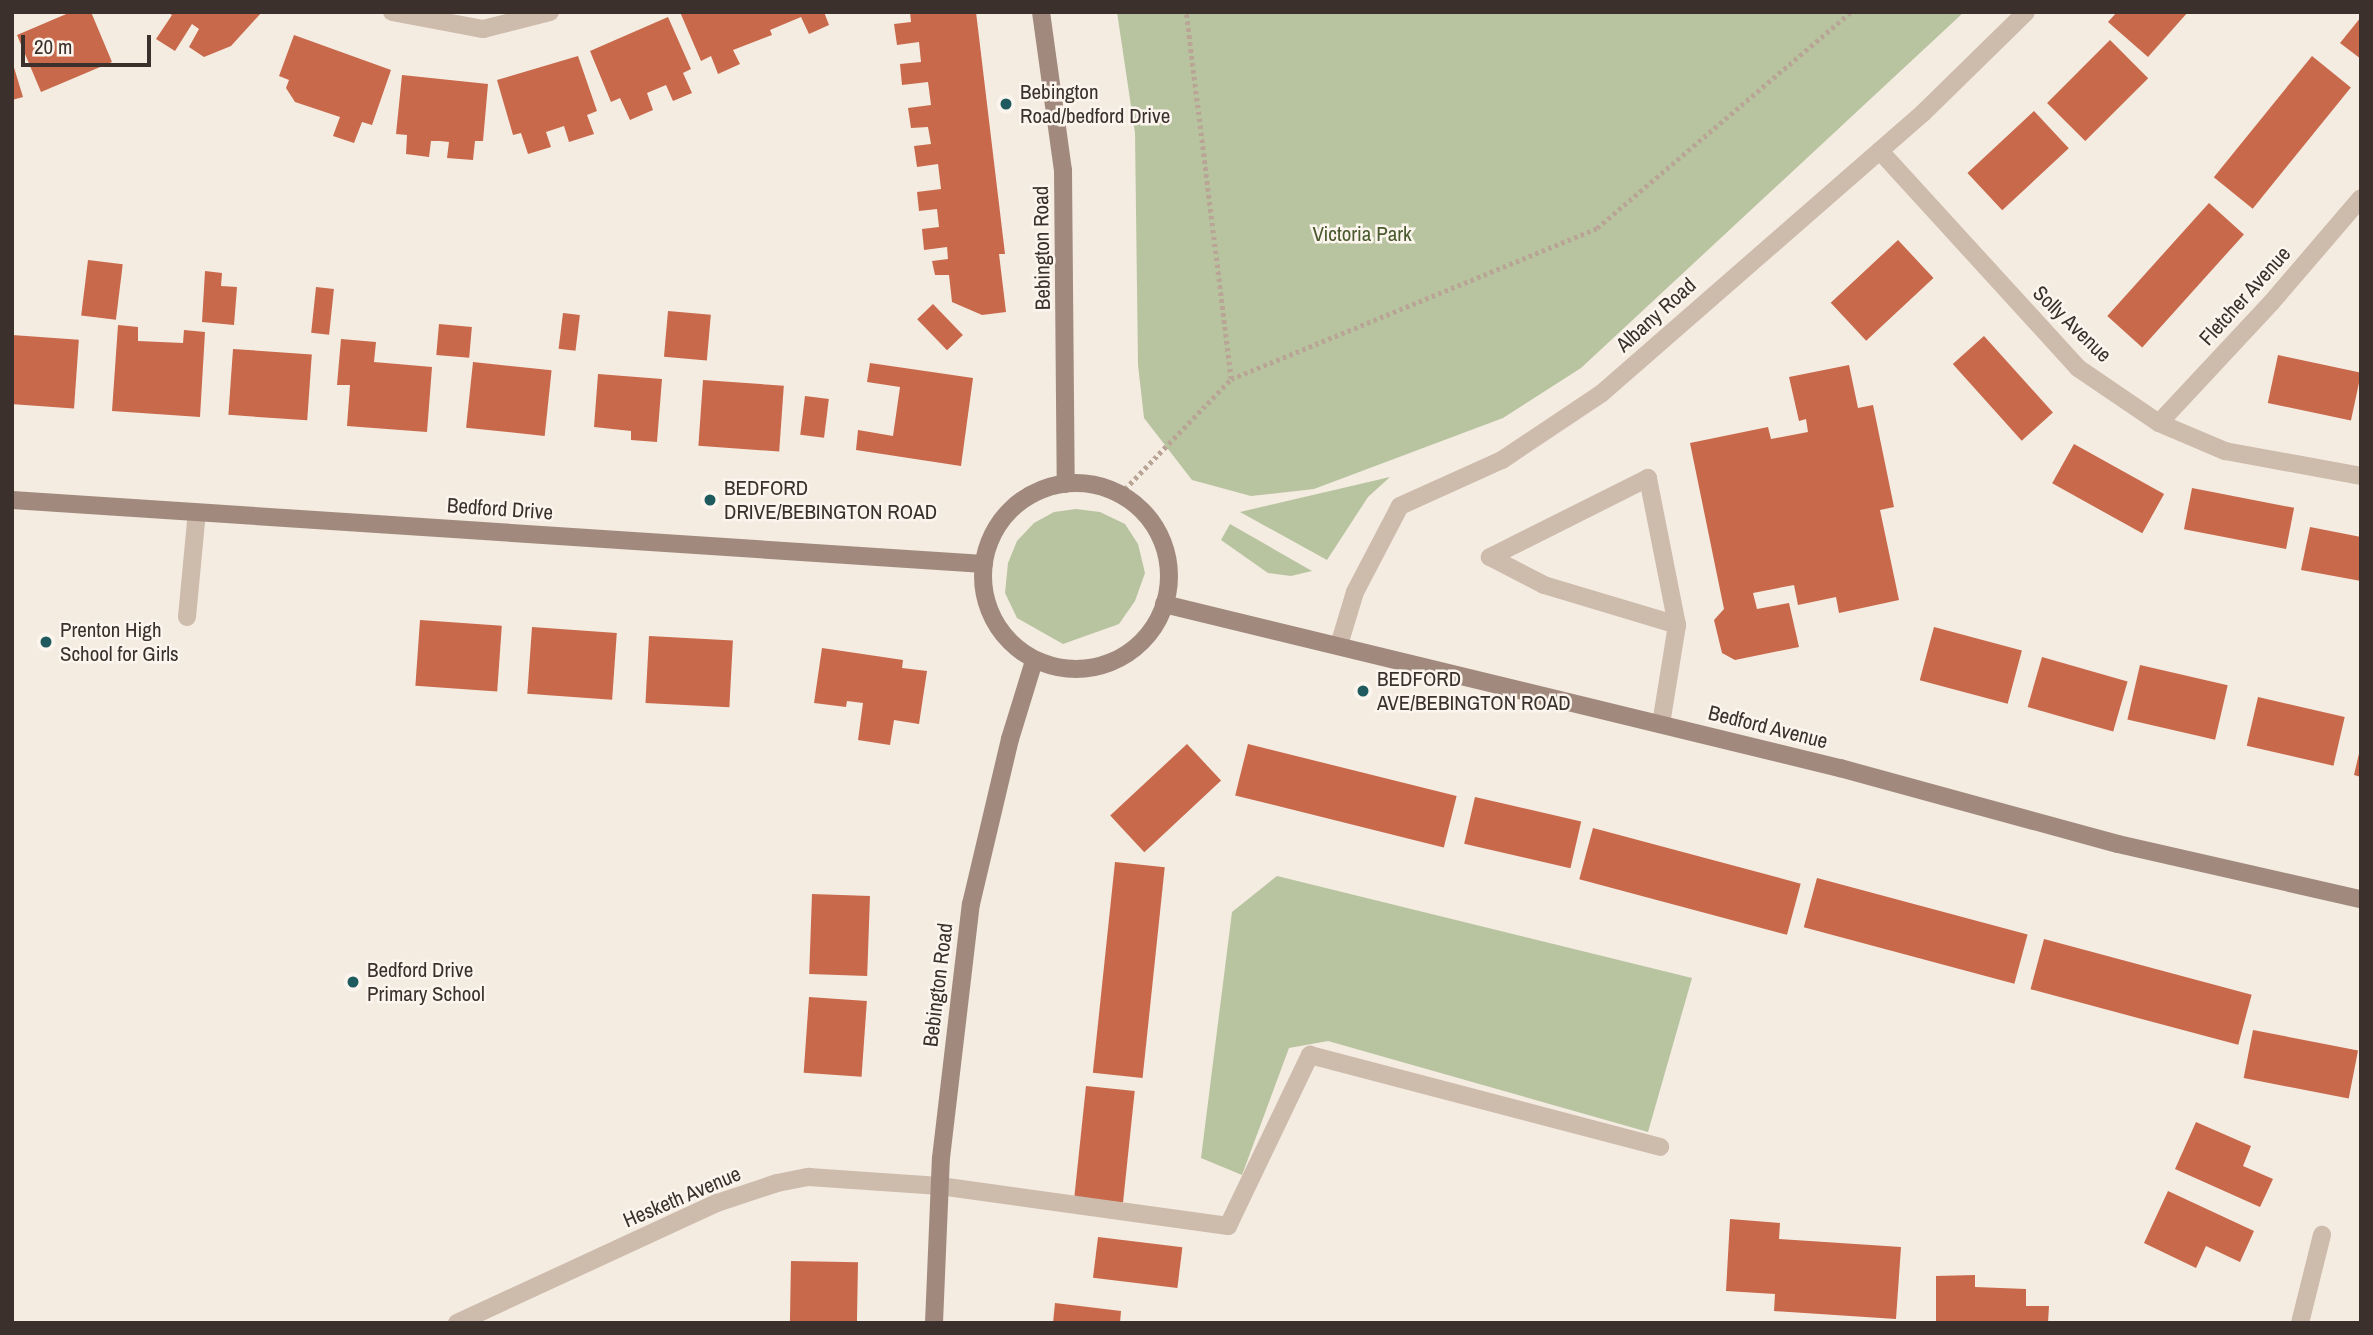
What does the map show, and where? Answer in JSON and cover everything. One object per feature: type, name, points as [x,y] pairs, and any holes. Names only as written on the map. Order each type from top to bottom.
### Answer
[{"type":"main road","name":"Bebington Road","points":[[1041,12],[1063,170],[1066,484]]},
{"type":"main road","points":[[1066,484],[1099,486],[1120,494],[1146,514],[1167,555],[1169,587],[1164,604],[1144,641],[1108,664],[1076,670],[1034,661],[1008,641],[990,615],[982,584],[984,564],[999,523],[1016,505],[1044,489],[1066,484]]},
{"type":"main road","name":"Bedford Drive","points":[[12,500],[984,564]]},
{"type":"main road","name":"Bedford Avenue","points":[[1164,604],[1661,724],[2118,844],[2361,899]]},
{"type":"main road","name":"Bebington Road","points":[[934,1323],[940,1186],[971,904],[1010,739],[1034,661]]},
{"type":"street","points":[[391,12],[483,29],[550,12]]},
{"type":"street","name":"Albany Road","points":[[1339,645],[1355,592],[1400,506],[1502,460],[1602,393],[1880,151],[2026,12]]},
{"type":"street","name":"Solly Avenue","points":[[1880,151],[2078,368],[2159,423],[2225,450],[2361,476]]},
{"type":"street","name":"Fletcher Avenue","points":[[2159,423],[2272,303],[2361,198]]},
{"type":"street","points":[[1661,724],[1677,625],[1648,478],[1490,558],[1544,585],[1677,625]]},
{"type":"street","points":[[187,617],[197,512]]},
{"type":"street","name":"Hesketh Avenue","points":[[457,1323],[717,1203],[777,1183],[809,1177],[940,1186],[1228,1226],[1310,1055],[1660,1147]]},
{"type":"street","points":[[2301,1323],[2322,1236]]},
{"type":"path","points":[[1186,12],[1231,379]]},
{"type":"path","points":[[1120,494],[1231,379],[1597,228],[1851,12]]},
{"type":"green space","name":"Victoria Park","points":[[1117,12],[1964,12],[1581,368],[1503,418],[1314,489],[1251,496],[1192,480],[1144,418],[1138,365],[1135,133]]},
{"type":"green space","points":[[1390,477],[1368,497],[1327,560],[1240,512]]},
{"type":"green space","points":[[1076,509],[1100,512],[1125,524],[1138,544],[1145,573],[1135,601],[1119,624],[1063,644],[1017,618],[1005,593],[1008,563],[1017,541],[1034,523],[1054,512]]},
{"type":"green space","points":[[1230,524],[1312,571],[1291,576],[1268,573],[1221,540]]},
{"type":"green space","points":[[1277,876],[1692,978],[1648,1132],[1328,1041],[1289,1048],[1242,1175],[1201,1158],[1232,912]]},
{"type":"building","points":[[71,12],[91,12],[112,62],[41,92],[17,35]]},
{"type":"building","points":[[167,12],[262,12],[231,46],[204,57],[189,47],[199,29],[192,24],[175,51],[156,39],[172,15]]},
{"type":"building","points":[[680,12],[824,12],[829,25],[809,34],[801,17],[770,30],[772,35],[733,50],[740,64],[718,74],[711,56],[701,61]]},
{"type":"building","points":[[910,12],[976,12],[1005,254],[999,254],[1006,312],[982,315],[952,302],[949,275],[935,275],[932,261],[948,259],[947,247],[924,250],[922,229],[939,227],[937,209],[919,211],[917,192],[941,189],[938,164],[917,167],[914,146],[931,144],[928,127],[911,128],[908,108],[931,105],[928,82],[902,85],[900,64],[921,62],[919,42],[897,45],[894,24],[911,22]]},
{"type":"building","points":[[2117,12],[2188,12],[2148,57],[2108,22]]},
{"type":"building","points":[[668,17],[691,69],[683,73],[692,93],[673,101],[666,85],[647,93],[653,110],[630,120],[620,98],[611,102],[590,51]]},
{"type":"building","points":[[2361,17],[2361,59],[2340,43]]},
{"type":"building","points":[[294,35],[391,70],[372,125],[362,122],[354,143],[333,136],[340,117],[295,102],[286,88],[289,80],[279,76]]},
{"type":"building","points":[[2110,40],[2148,78],[2085,141],[2047,103]]},
{"type":"building","points":[[578,56],[597,111],[587,115],[594,134],[569,142],[564,126],[546,132],[551,147],[528,154],[521,133],[513,135],[497,80]]},
{"type":"building","points":[[2312,56],[2351,87],[2253,209],[2214,177]]},
{"type":"building","points":[[12,61],[23,97],[12,100]]},
{"type":"building","points":[[402,75],[488,84],[483,141],[475,141],[473,160],[447,158],[449,142],[440,141],[431,141],[429,157],[406,154],[407,135],[396,134]]},
{"type":"building","points":[[2034,111],[2069,148],[2002,210],[1967,173]]},
{"type":"building","points":[[2209,203],[2244,234],[2142,347],[2107,316]]},
{"type":"building","points":[[1898,240],[1933,278],[1866,341],[1831,303]]},
{"type":"building","points":[[88,260],[123,264],[116,320],[81,316]]},
{"type":"building","points":[[205,271],[222,273],[221,286],[237,287],[234,325],[202,322]]},
{"type":"building","points":[[316,287],[334,289],[329,335],[311,333]]},
{"type":"building","points":[[933,304],[963,335],[947,350],[917,319]]},
{"type":"building","points":[[668,311],[711,315],[707,361],[664,357]]},
{"type":"building","points":[[563,313],[580,315],[575,351],[559,349]]},
{"type":"building","points":[[439,324],[472,327],[469,358],[436,355]]},
{"type":"building","points":[[118,325],[138,327],[138,341],[183,343],[184,330],[205,332],[200,417],[112,411]]},
{"type":"building","points":[[12,335],[79,340],[74,409],[12,404]]},
{"type":"building","points":[[1984,336],[2053,413],[2022,441],[1953,364]]},
{"type":"building","points":[[341,339],[376,342],[374,362],[432,367],[427,432],[347,426],[350,385],[337,385]]},
{"type":"building","points":[[233,349],[312,355],[307,420],[228,415]]},
{"type":"building","points":[[2278,355],[2361,373],[2351,421],[2268,403]]},
{"type":"building","points":[[473,362],[552,370],[545,436],[466,428]]},
{"type":"building","points":[[870,363],[973,378],[961,466],[856,450],[858,430],[893,436],[900,387],[867,382]]},
{"type":"building","points":[[1849,365],[1858,408],[1873,405],[1894,507],[1880,510],[1899,600],[1839,613],[1836,597],[1798,605],[1794,585],[1753,593],[1757,609],[1789,603],[1799,647],[1735,660],[1722,653],[1714,620],[1724,609],[1690,443],[1768,427],[1771,439],[1808,432],[1806,419],[1799,421],[1789,377]]},
{"type":"building","points":[[598,374],[662,379],[657,442],[631,440],[631,431],[594,427]]},
{"type":"building","points":[[703,380],[784,386],[779,451],[698,446]]},
{"type":"building","points":[[805,396],[829,399],[824,438],[800,435]]},
{"type":"building","points":[[2074,444],[2164,494],[2142,533],[2052,483]]},
{"type":"building","points":[[2192,488],[2294,508],[2286,549],[2184,529]]},
{"type":"building","points":[[2310,527],[2361,537],[2361,581],[2301,570]]},
{"type":"building","points":[[420,620],[502,626],[497,692],[415,686]]},
{"type":"building","points":[[532,627],[617,633],[612,700],[527,694]]},
{"type":"building","points":[[1934,627],[2022,651],[2008,704],[1920,680]]},
{"type":"building","points":[[649,636],[733,640],[729,707],[645,703]]},
{"type":"building","points":[[822,648],[903,660],[902,668],[927,671],[919,724],[894,720],[890,745],[858,740],[863,703],[847,701],[846,707],[814,703]]},
{"type":"building","points":[[2042,657],[2128,682],[2113,732],[2028,707]]},
{"type":"building","points":[[2140,665],[2228,685],[2215,740],[2127,720]]},
{"type":"building","points":[[2258,697],[2345,717],[2333,766],[2247,746]]},
{"type":"building","points":[[1187,744],[1221,781],[1144,852],[1110,816]]},
{"type":"building","points":[[1248,744],[1457,796],[1444,847],[1235,795]]},
{"type":"building","points":[[2361,749],[2361,777],[2354,775]]},
{"type":"building","points":[[1475,797],[1581,822],[1570,868],[1464,844]]},
{"type":"building","points":[[1593,828],[1801,884],[1787,935],[1579,879]]},
{"type":"building","points":[[1115,862],[1165,867],[1143,1078],[1093,1073]]},
{"type":"building","points":[[1817,878],[2028,934],[2014,984],[1804,927]]},
{"type":"building","points":[[812,894],[870,896],[867,976],[809,974]]},
{"type":"building","points":[[2044,939],[2252,995],[2238,1045],[2031,989]]},
{"type":"building","points":[[809,997],[867,1001],[862,1077],[804,1073]]},
{"type":"building","points":[[2253,1030],[2358,1050],[2349,1099],[2244,1078]]},
{"type":"building","points":[[1086,1086],[1135,1091],[1123,1203],[1074,1197]]},
{"type":"building","points":[[2196,1122],[2251,1146],[2243,1166],[2273,1179],[2260,1207],[2175,1169]]},
{"type":"building","points":[[2168,1191],[2254,1231],[2240,1262],[2206,1246],[2196,1268],[2144,1243]]},
{"type":"building","points":[[1730,1219],[1780,1223],[1779,1239],[1901,1247],[1896,1319],[1774,1311],[1775,1294],[1726,1291]]},
{"type":"building","points":[[1098,1237],[1182,1247],[1177,1288],[1093,1278]]},
{"type":"building","points":[[791,1261],[858,1262],[857,1323],[790,1323]]},
{"type":"building","points":[[1975,1275],[1975,1287],[2026,1289],[2026,1306],[2049,1306],[2048,1323],[1936,1323],[1936,1276]]},
{"type":"building","points":[[1055,1303],[1121,1311],[1120,1323],[1053,1323]]},
{"type":"place","name":"Bebington Road/bedford Drive","points":[[1006,104]]},
{"type":"place","name":"BEDFORD DRIVE/BEBINGTON ROAD","points":[[710,500]]},
{"type":"place","name":"Prenton High School for Girls","points":[[46,642]]},
{"type":"place","name":"BEDFORD AVE/BEBINGTON ROAD","points":[[1363,691]]},
{"type":"place","name":"Bedford Drive Primary School","points":[[353,982]]}]
